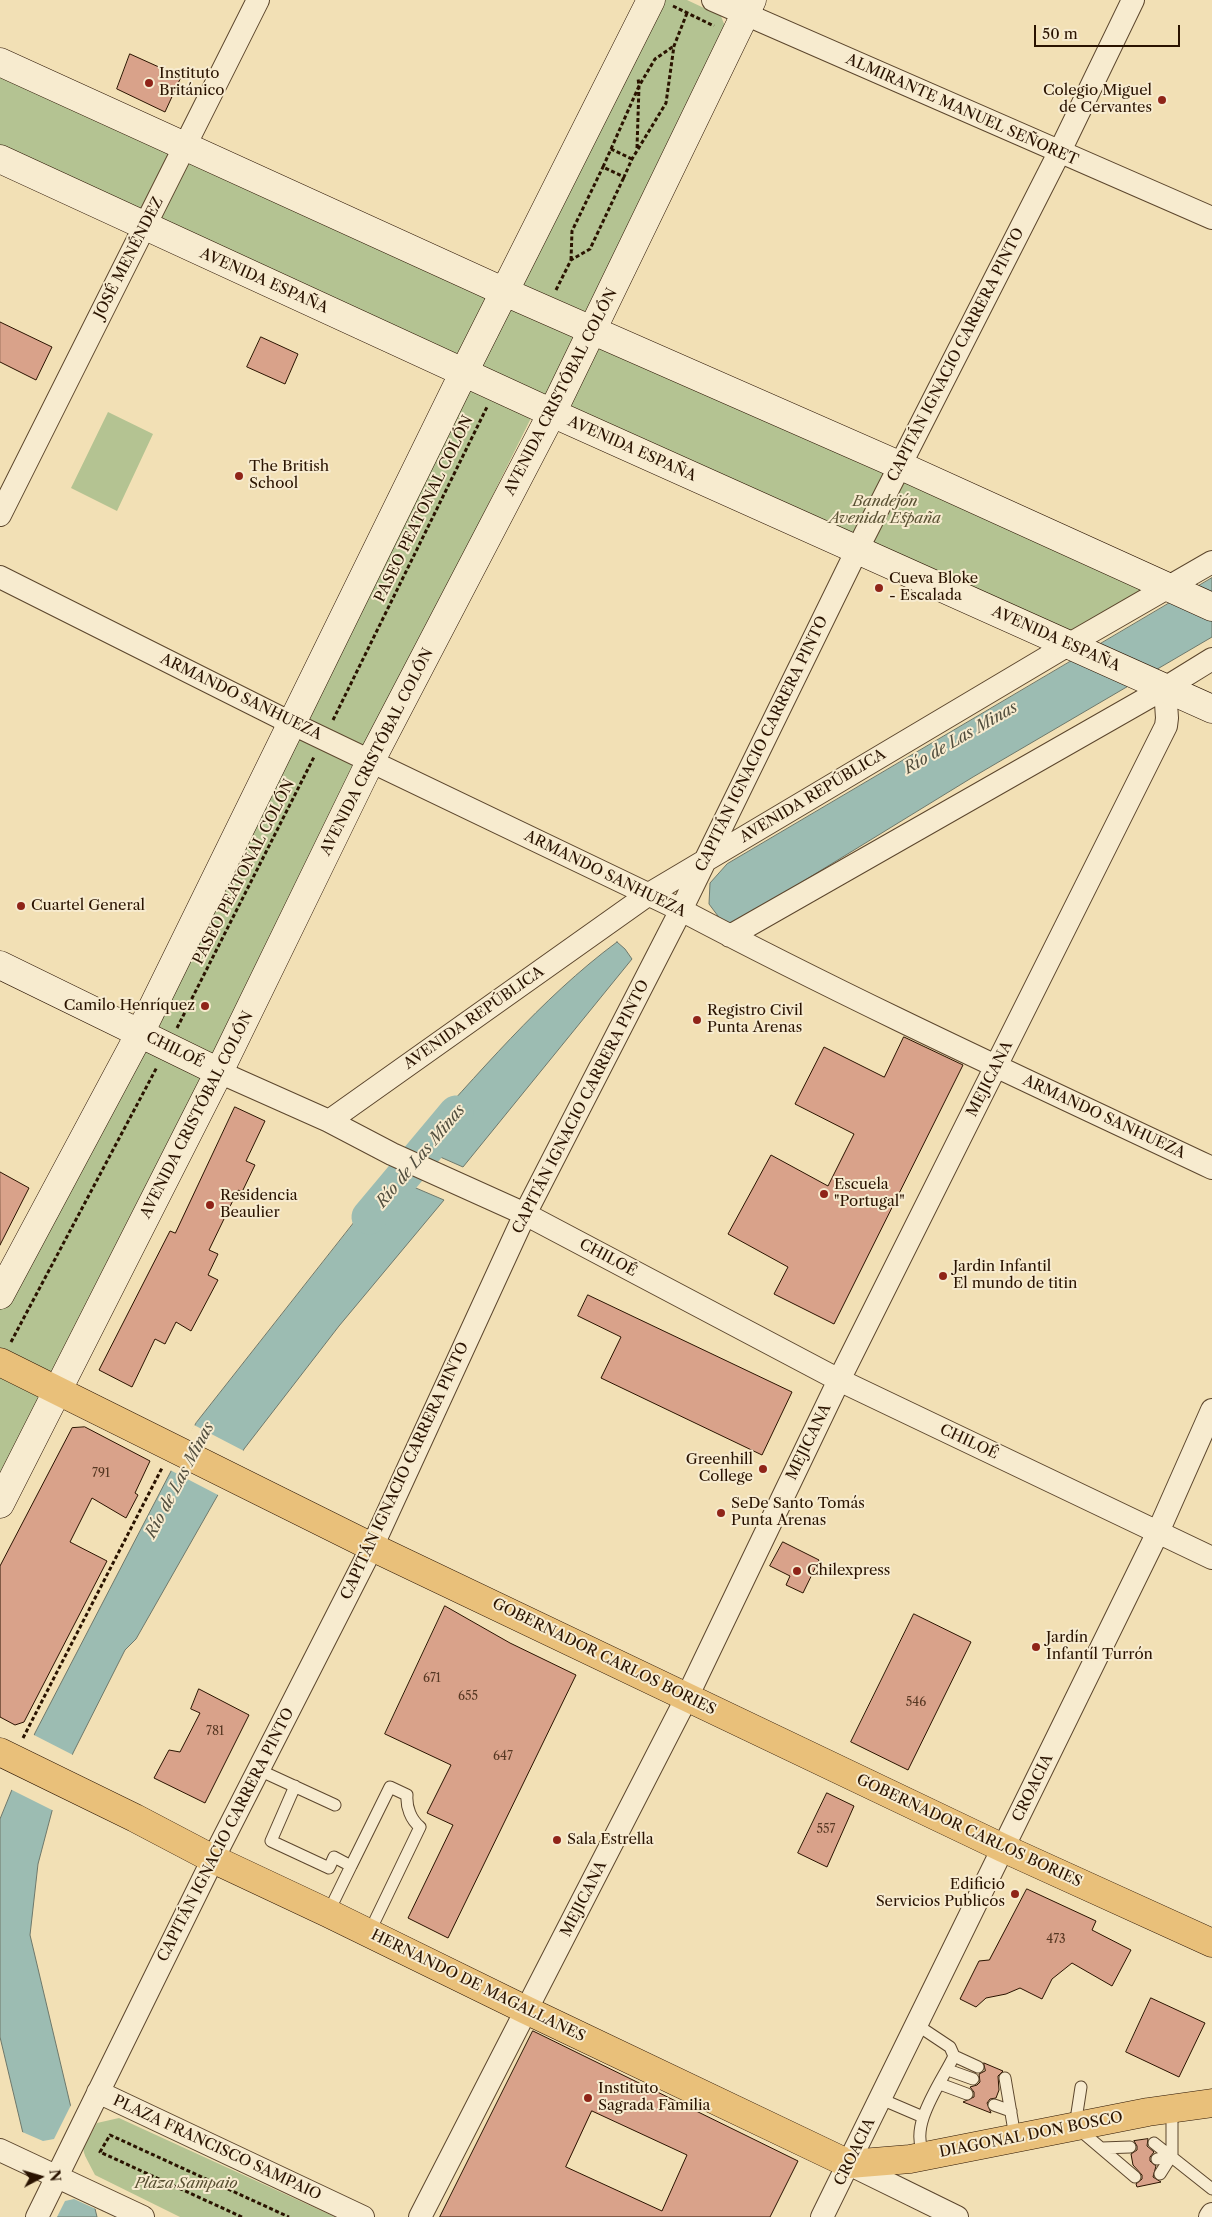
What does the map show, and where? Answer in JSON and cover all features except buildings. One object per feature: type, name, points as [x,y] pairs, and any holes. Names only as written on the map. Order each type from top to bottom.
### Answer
[{"type":"main road","points":[[0,1295],[140,1033],[464,372],[661,2]]},
{"type":"main road","name":"AVENIDA CRISTÓBAL COLÓN","points":[[0,1504],[219,1072],[370,762],[552,413],[744,17]]},
{"type":"main road","points":[[0,62],[505,292],[899,465],[1212,607]]},
{"type":"main road","name":"AVENIDA ESPAÑA","points":[[0,158],[145,227],[552,413],[1212,709]]},
{"type":"main road","name":"CHILOÉ","points":[[0,965],[219,1072]]},
{"type":"main road","name":"GOBERNADOR CARLOS BORIES","points":[[5,1353],[58,1390],[167,1444],[232,1479],[1003,1848],[1212,1943]]},
{"type":"main road","name":"HERNANDO DE MAGALLANES","points":[[6,1755],[135,1818],[213,1859],[849,2164]]},
{"type":"main road","name":"DIAGONAL DON BOSCO","points":[[849,2164],[910,2159],[1172,2108],[1212,2103]]},
{"type":"street","name":"JOSÉ MENÉNDEZ","points":[[0,515],[258,0]]},
{"type":"street","name":"ALMIRANTE MANUEL SEÑORET","points":[[713,0],[744,17],[1212,218]]},
{"type":"street","name":"CAPITÁN IGNACIO CARRERA PINTO","points":[[38,2214],[213,1859],[372,1547],[525,1214],[708,858],[899,465],[1059,153],[1133,0]]},
{"type":"street","name":"AVENIDA REPÚBLICA","points":[[329,1121],[649,894],[1174,589],[1212,562]]},
{"type":"street","name":"ARMANDO SANHUEZA","points":[[0,577],[370,762],[649,894],[730,936],[997,1066],[1212,1168]]},
{"type":"street","points":[[730,936],[1157,684],[1212,659]]},
{"type":"street","name":"MEJICANA","points":[[420,2217],[687,1697],[839,1380],[1166,726],[1167,718],[1157,684]]},
{"type":"street","name":"CHILOÉ","points":[[219,1072],[329,1121],[392,1154],[462,1187],[525,1214],[839,1380],[1212,1558]]},
{"type":"street","name":"CROACIA","points":[[822,2217],[1158,1532],[1212,1410]]},
{"type":"street","name":"PLAZA FRANCISCO SAMPAIO","points":[[98,2092],[363,2217]]},
{"type":"street","points":[[0,2150],[143,2217]]},
{"type":"street","name":"HERNANDO DE MAGALLANES","points":[[849,2164],[957,2217]]},
{"type":"lane","points":[[258,1770],[335,1805]]},
{"type":"lane","points":[[295,1786],[271,1841],[329,1868],[334,1857],[351,1866]]},
{"type":"lane","points":[[328,1913],[390,1787],[407,1795],[406,1802],[414,1822],[420,1827],[369,1933]]},
{"type":"lane","points":[[917,2026],[950,2047],[954,2056],[978,2067]]},
{"type":"lane","points":[[926,2156],[920,2148],[919,2141],[923,2117],[954,2056]]},
{"type":"lane","points":[[948,2070],[973,2079]]},
{"type":"lane","points":[[1005,2078],[1004,2093],[1011,2111],[1015,2131],[1019,2137]]},
{"type":"lane","points":[[940,2084],[967,2094]]},
{"type":"lane","points":[[1081,2087],[1075,2126],[1135,2177]]},
{"type":"lane","points":[[881,2098],[923,2117]]},
{"type":"lane","points":[[994,2105],[1011,2111]]},
{"type":"lane","points":[[1160,2174],[1172,2155],[1172,2108]]},
{"type":"lane","points":[[1154,2143],[1172,2155],[1212,2188]]},
{"type":"lane","points":[[1102,2148],[1130,2147]]},
{"type":"lane","points":[[1102,2148],[1133,2164]]},
{"type":"lane","points":[[1157,2159],[1172,2155]]},
{"type":"path","points":[[661,2],[687,13],[744,17]]},
{"type":"path","points":[[571,260],[590,249],[632,159],[666,103],[674,46],[687,13]]},
{"type":"path","points":[[637,150],[639,86],[655,59],[674,46]]},
{"type":"path","points":[[554,296],[571,260],[572,231],[611,149],[632,159]]},
{"type":"path","points":[[603,168],[624,177]]},
{"type":"path","name":"PASEO PEATONAL COLÓN","points":[[5,1353],[168,1047],[324,738],[497,387]]},
{"type":"path","points":[[6,1755],[167,1444]]},
{"type":"path","points":[[242,2217],[100,2152],[110,2135],[288,2217]]},
{"type":"green space","points":[[666,0],[687,0],[721,16],[726,29],[588,312],[578,315],[523,293],[522,282],[660,2]]},
{"type":"green space","name":"Bandejón Avenida España","points":[[0,70],[1146,588],[1068,633],[0,147]]},
{"type":"green space","points":[[465,382],[533,414],[0,1489],[0,1304]]},
{"type":"green space","points":[[108,412],[153,434],[117,511],[71,488]]},
{"type":"green space","name":"Plaza Sampaio","points":[[119,2118],[335,2217],[180,2217],[95,2175],[82,2150],[97,2123]]},
{"type":"water","points":[[1212,578],[1212,637],[973,777],[727,928],[709,904],[710,883],[727,864]]},
{"type":"water","points":[[617,942],[632,959],[463,1167],[413,1145],[536,1013],[589,964]]},
{"type":"water","points":[[390,1177],[444,1200],[339,1326],[244,1449],[136,1639],[125,1650],[73,1753],[52,1811],[38,1864],[30,1935],[97,2217],[43,2217],[0,2037],[0,1819],[35,1733],[196,1423]]},
{"type":"pier","points":[[194,1425],[244,1451],[220,1496],[170,1470]]},
{"type":"pier","points":[[32,1734],[75,1756],[54,1811],[10,1789]]},
{"type":"pier","points":[[72,2103],[98,2210],[74,2199],[65,2201],[57,2217],[40,2217],[20,2131],[43,2141],[54,2139]]},
{"type":"waterway","name":"Río de Las Minas","points":[[369,1217],[456,1113]]},
{"type":"place","name":"Instituto Británico","points":[[149,83]]},
{"type":"place","name":"Colegio Miguel de Cervantes","points":[[1162,100]]},
{"type":"place","name":"The British School","points":[[239,476]]},
{"type":"place","name":"Cueva Bloke - Escalada","points":[[879,588]]},
{"type":"place","name":"Cuartel General","points":[[21,906]]},
{"type":"place","name":"Camilo Henríquez","points":[[205,1006]]},
{"type":"place","name":"Registro Civil Punta Arenas","points":[[697,1020]]},
{"type":"place","name":"Escuela \"Portugal\"","points":[[824,1194]]},
{"type":"place","name":"Residencia Beaulier","points":[[210,1205]]},
{"type":"place","name":"Jardin Infantil El mundo de titin","points":[[943,1276]]},
{"type":"place","name":"Greenhill College","points":[[763,1469]]},
{"type":"place","name":"SeDe Santo Tomás Punta Arenas","points":[[721,1513]]},
{"type":"place","name":"Chilexpress","points":[[797,1571]]},
{"type":"place","name":"Jardín Infantíl Turrón","points":[[1036,1647]]},
{"type":"place","name":"Sala Estrella","points":[[557,1840]]},
{"type":"place","name":"Edificio Servicios Publicos","points":[[1015,1894]]},
{"type":"place","name":"Instituto Sagrada Familia","points":[[588,2098]]}]
